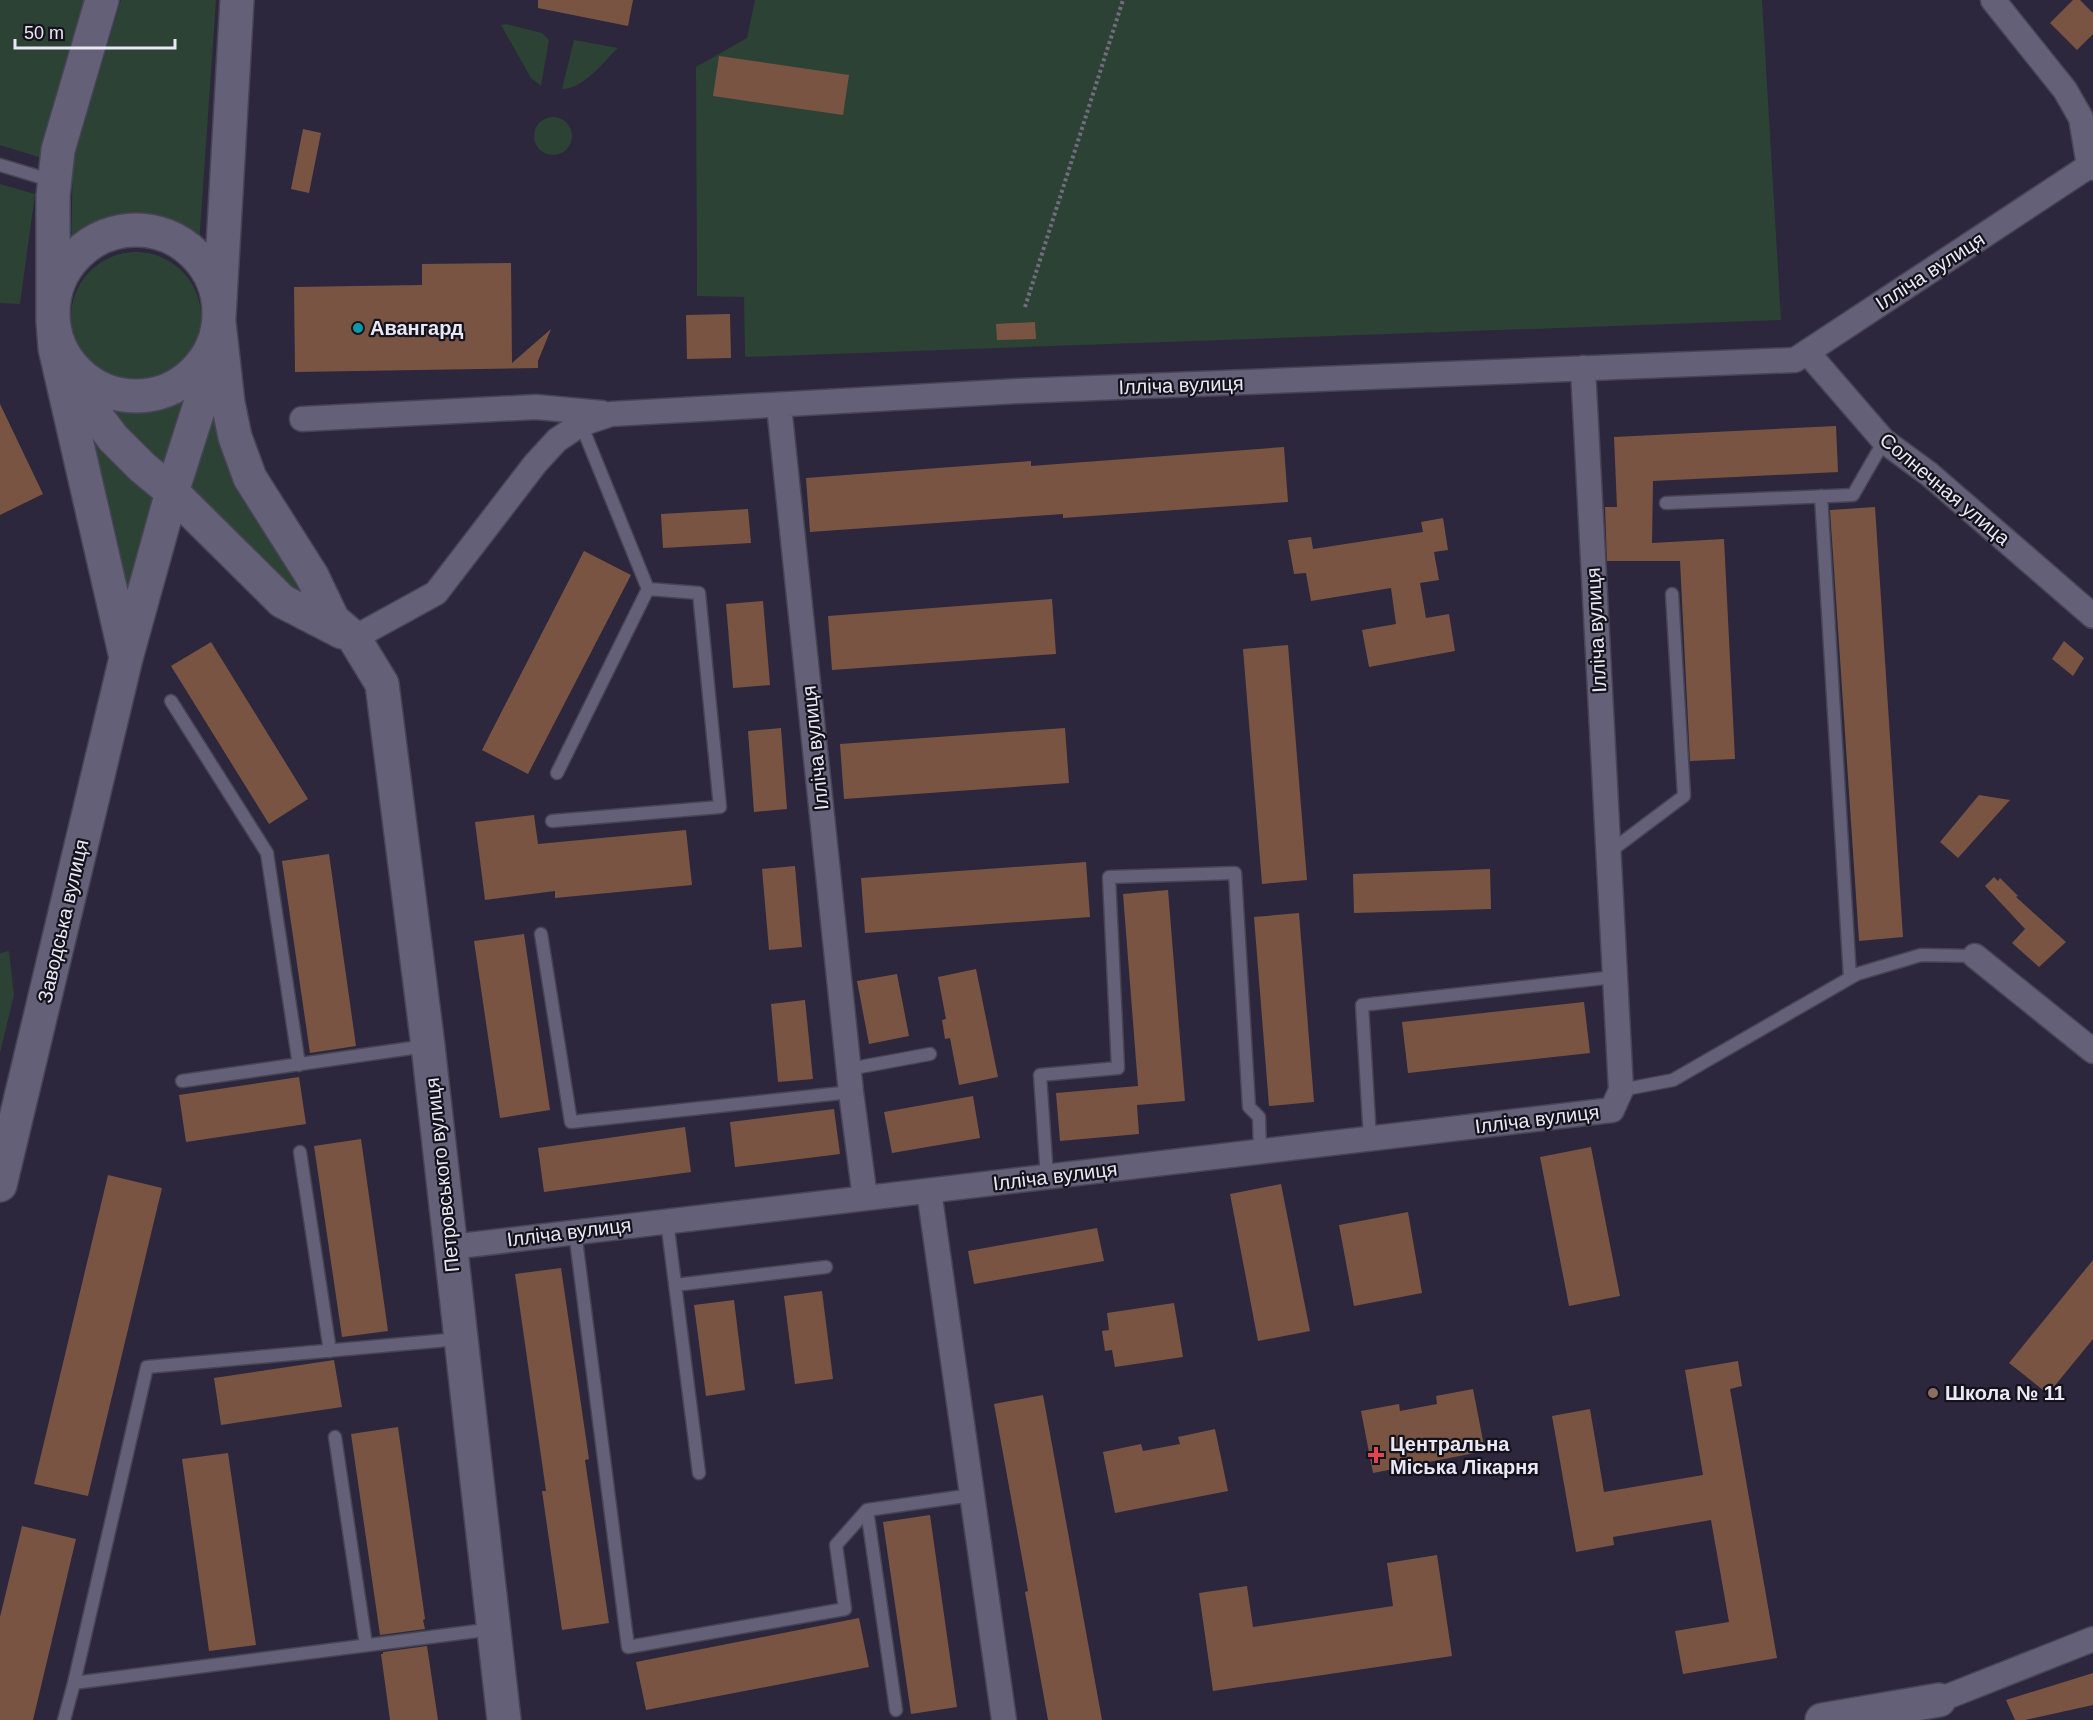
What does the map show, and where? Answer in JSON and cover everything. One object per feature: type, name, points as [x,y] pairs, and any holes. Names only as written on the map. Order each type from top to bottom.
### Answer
[{"type":"main road","points":[[102,0],[58,150],[55,182],[53,321],[55,348],[126,658]]},
{"type":"main road","points":[[53,321],[60,348],[75,370],[97,387],[122,395],[148,396],[173,388],[195,373],[211,350],[219,323],[237,0]]},
{"type":"main road","points":[[219,323],[219,300],[213,278],[200,259],[182,243],[161,233],[137,230],[113,233],[92,243],[74,258],[61,278],[54,299],[53,321],[57,348],[65,368],[79,393],[112,438],[172,492],[282,601],[354,638]]},
{"type":"main road","name":"Заводська вулиця","points":[[0,1185],[126,658],[172,492],[218,351],[219,323]]},
{"type":"main road","name":"Петровського вулиця","points":[[219,323],[228,403],[241,457],[250,478],[312,576],[333,620],[354,638],[382,684],[428,1046],[451,1246],[459,1339],[504,1720]]},
{"type":"main road","points":[[1822,1720],[1939,1700]]},
{"type":"street","points":[[1993,0],[2070,99],[2081,118],[2091,167]]},
{"type":"street","name":"Ілліча вулиця","points":[[354,638],[436,593],[535,464],[557,440],[581,424],[611,414],[1030,391],[1795,360],[2091,167]]},
{"type":"street","name":"Солнечная улица","points":[[1807,352],[1884,441],[1929,474],[2093,616]]},
{"type":"street","name":"Ілліча вулиця","points":[[451,1246],[1612,1110],[1621,1089],[1583,368]]},
{"type":"street","name":"Ілліча вулиця","points":[[779,406],[850,1081],[865,1198]]},
{"type":"street","points":[[302,419],[536,407],[611,414]]},
{"type":"street","points":[[1975,956],[2093,1051]]},
{"type":"street","points":[[929,1191],[1004,1720]]},
{"type":"street","points":[[1939,1700],[2093,1639]]},
{"type":"lane","points":[[0,165],[55,182]]},
{"type":"lane","points":[[557,773],[648,589],[581,424]]},
{"type":"lane","points":[[1666,503],[1853,495],[1884,441]]},
{"type":"lane","points":[[1821,496],[1850,978]]},
{"type":"lane","points":[[552,821],[720,807],[699,592],[648,589]]},
{"type":"lane","points":[[1608,853],[1684,796],[1672,594]]},
{"type":"lane","points":[[171,701],[267,853],[299,1065]]},
{"type":"lane","points":[[1047,1177],[1040,1076],[1118,1068],[1109,877],[1235,873],[1249,1107],[1258,1117],[1260,1152]]},
{"type":"lane","points":[[541,934],[571,1122],[850,1081],[930,1054]]},
{"type":"lane","points":[[1621,1089],[1673,1080],[1857,974],[1921,955],[1975,956]]},
{"type":"lane","points":[[1370,1139],[1362,1005],[1614,977]]},
{"type":"lane","points":[[182,1081],[428,1046]]},
{"type":"lane","points":[[300,1152],[330,1351]]},
{"type":"lane","points":[[667,1221],[699,1473]]},
{"type":"lane","points":[[575,1232],[628,1647],[845,1609],[836,1545],[867,1510],[972,1495]]},
{"type":"lane","points":[[675,1285],[825,1267]]},
{"type":"lane","points":[[64,1720],[147,1367],[459,1339]]},
{"type":"lane","points":[[335,1437],[366,1645]]},
{"type":"lane","points":[[867,1510],[896,1710]]},
{"type":"lane","points":[[74,1683],[494,1629]]},
{"type":"path","points":[[1025,307],[1123,0]]},
{"type":"green space","points":[[0,0],[88,0],[45,159],[0,145]]},
{"type":"green space","points":[[121,0],[216,0],[199,245],[182,233],[162,224],[138,221],[101,228],[90,233],[71,248],[73,160]]},
{"type":"green space","points":[[755,0],[1762,0],[1781,320],[745,357],[744,297],[697,296],[696,67],[747,38]]},
{"type":"green space","points":[[506,24],[542,33],[549,40],[541,86],[531,78],[501,25]]},
{"type":"green space","points":[[574,40],[618,48],[585,80],[578,85],[562,89]]},
{"type":"green space","points":[[553,117],[567,122],[572,136],[567,150],[553,155],[539,150],[534,136],[539,122]]},
{"type":"green space","points":[[0,184],[35,194],[20,304],[0,303]]},
{"type":"green space","points":[[136,252],[161,257],[182,271],[196,292],[201,317],[196,342],[182,363],[161,377],[136,382],[111,377],[90,363],[76,342],[71,317],[76,292],[90,271],[111,257]]},
{"type":"green space","points":[[216,385],[325,629],[185,488]]},
{"type":"green space","points":[[191,395],[167,474],[109,409],[131,412],[152,411]]},
{"type":"green space","points":[[83,418],[161,495],[127,614]]},
{"type":"green space","points":[[9,951],[14,995],[0,1053],[0,953]]},
{"type":"building","points":[[538,0],[633,0],[628,26],[538,8]]},
{"type":"building","points":[[2073,0],[2080,0],[2093,13],[2093,34],[2077,50],[2050,23]]},
{"type":"building","points":[[719,56],[849,75],[843,115],[713,96]]},
{"type":"building","points":[[303,129],[321,133],[309,193],[291,189]]},
{"type":"building","points":[[511,263],[512,363],[551,329],[538,361],[538,368],[295,372],[294,287],[422,285],[422,264]]},
{"type":"building","points":[[730,314],[731,358],[687,359],[686,315]]},
{"type":"building","points":[[1035,322],[1036,339],[997,340],[996,324]]},
{"type":"building","points":[[0,404],[43,494],[0,515]]},
{"type":"building","points":[[1836,426],[1838,472],[1653,481],[1652,543],[1724,539],[1735,759],[1690,761],[1680,561],[1607,561],[1605,507],[1617,507],[1614,437]]},
{"type":"building","points":[[1284,447],[1288,502],[1063,518],[1063,514],[810,532],[806,478],[1031,461],[1031,466]]},
{"type":"building","points":[[1875,507],[1903,937],[1859,941],[1830,510]]},
{"type":"building","points":[[748,509],[751,543],[663,548],[661,514]]},
{"type":"building","points":[[1443,518],[1448,550],[1434,552],[1439,580],[1420,583],[1426,618],[1449,614],[1455,651],[1369,667],[1362,630],[1396,624],[1391,588],[1311,601],[1306,573],[1294,574],[1288,540],[1311,537],[1313,549],[1423,532],[1421,522]]},
{"type":"building","points":[[584,551],[631,575],[528,774],[482,750]]},
{"type":"building","points":[[1052,599],[1056,654],[832,670],[828,616]]},
{"type":"building","points":[[763,601],[770,685],[733,688],[726,604]]},
{"type":"building","points":[[2064,641],[2084,658],[2073,676],[2052,659]]},
{"type":"building","points":[[211,642],[308,799],[269,824],[171,666]]},
{"type":"building","points":[[1288,645],[1307,880],[1262,884],[1243,649]]},
{"type":"building","points":[[781,728],[787,809],[754,812],[748,731]]},
{"type":"building","points":[[1065,728],[1069,783],[844,799],[840,744]]},
{"type":"building","points":[[1979,795],[2010,800],[1958,858],[1940,842]]},
{"type":"building","points":[[534,815],[538,844],[686,830],[692,885],[555,898],[555,891],[485,900],[475,822]]},
{"type":"building","points":[[329,854],[356,1046],[310,1053],[282,861]]},
{"type":"building","points":[[1086,862],[1090,917],[865,933],[861,878]]},
{"type":"building","points":[[795,866],[802,947],[769,950],[762,869]]},
{"type":"building","points":[[1490,869],[1491,909],[1354,913],[1353,874]]},
{"type":"building","points":[[1994,877],[1998,881],[2000,878],[2018,896],[2016,897],[2066,942],[2039,967],[2012,943],[2025,929],[1985,886]]},
{"type":"building","points":[[1168,890],[1185,1101],[1137,1105],[1139,1134],[1060,1141],[1056,1093],[1138,1086],[1123,894]]},
{"type":"building","points":[[1299,913],[1314,1102],[1269,1106],[1254,917]]},
{"type":"building","points":[[524,934],[550,1110],[500,1118],[474,941]]},
{"type":"building","points":[[976,969],[998,1077],[959,1085],[950,1038],[945,1039],[942,1020],[946,1019],[938,977]]},
{"type":"building","points":[[897,974],[909,1036],[869,1044],[857,981]]},
{"type":"building","points":[[805,1000],[813,1079],[778,1082],[771,1004]]},
{"type":"building","points":[[1584,1002],[1590,1053],[1408,1073],[1402,1022]]},
{"type":"building","points":[[299,1077],[306,1124],[186,1142],[179,1095]]},
{"type":"building","points":[[973,1096],[980,1138],[892,1153],[884,1112]]},
{"type":"building","points":[[834,1109],[840,1154],[735,1167],[730,1122]]},
{"type":"building","points":[[685,1127],[691,1172],[544,1192],[538,1148]]},
{"type":"building","points":[[361,1139],[388,1331],[342,1337],[314,1146]]},
{"type":"building","points":[[1591,1147],[1620,1296],[1569,1306],[1540,1157]]},
{"type":"building","points":[[108,1175],[162,1188],[88,1496],[34,1484]]},
{"type":"building","points":[[1281,1184],[1310,1331],[1258,1341],[1230,1194]]},
{"type":"building","points":[[1408,1212],[1422,1293],[1354,1306],[1339,1225]]},
{"type":"building","points":[[1097,1228],[1104,1261],[974,1284],[968,1251]]},
{"type":"building","points":[[2093,1260],[2093,1339],[2048,1394],[2009,1363]]},
{"type":"building","points":[[561,1268],[589,1459],[585,1460],[609,1623],[562,1630],[542,1491],[546,1491],[515,1274]]},
{"type":"building","points":[[822,1291],[833,1379],[795,1384],[784,1296]]},
{"type":"building","points":[[734,1300],[745,1390],[706,1396],[694,1305]]},
{"type":"building","points":[[1174,1303],[1183,1357],[1115,1367],[1112,1350],[1105,1351],[1102,1331],[1109,1330],[1107,1313]]},
{"type":"building","points":[[334,1360],[342,1407],[221,1425],[214,1378]]},
{"type":"building","points":[[1738,1361],[1742,1386],[1730,1389],[1777,1658],[1683,1674],[1675,1631],[1729,1622],[1711,1520],[1613,1537],[1614,1545],[1576,1552],[1552,1416],[1590,1409],[1604,1492],[1703,1475],[1685,1370]]},
{"type":"building","points":[[1473,1389],[1485,1451],[1373,1473],[1361,1411],[1399,1404],[1400,1411],[1437,1404],[1436,1396]]},
{"type":"building","points":[[1043,1395],[1102,1720],[1048,1720],[1025,1592],[1028,1591],[994,1404]]},
{"type":"building","points":[[398,1427],[425,1629],[380,1635],[351,1434]]},
{"type":"building","points":[[1215,1429],[1228,1491],[1115,1513],[1103,1452],[1141,1444],[1143,1451],[1180,1444],[1178,1437]]},
{"type":"building","points":[[228,1453],[256,1645],[209,1651],[182,1459]]},
{"type":"building","points":[[930,1515],[957,1707],[911,1714],[883,1522]]},
{"type":"building","points":[[22,1526],[76,1539],[33,1720],[0,1720],[0,1617]]},
{"type":"building","points":[[1437,1555],[1452,1656],[1213,1691],[1199,1593],[1247,1586],[1253,1627],[1393,1606],[1387,1563]]},
{"type":"building","points":[[859,1618],[869,1667],[646,1710],[636,1662]]},
{"type":"building","points":[[427,1646],[438,1720],[390,1720],[381,1654]]},
{"type":"building","points":[[2093,1673],[2093,1705],[2025,1720],[2015,1720],[2006,1700]]},
{"type":"place","name":"Авангард","points":[[358,328]]},
{"type":"place","name":"Школа № 11","points":[[1933,1393]]},
{"type":"place","name":"Центральна Міська Лікарня","points":[[1376,1455]]}]
